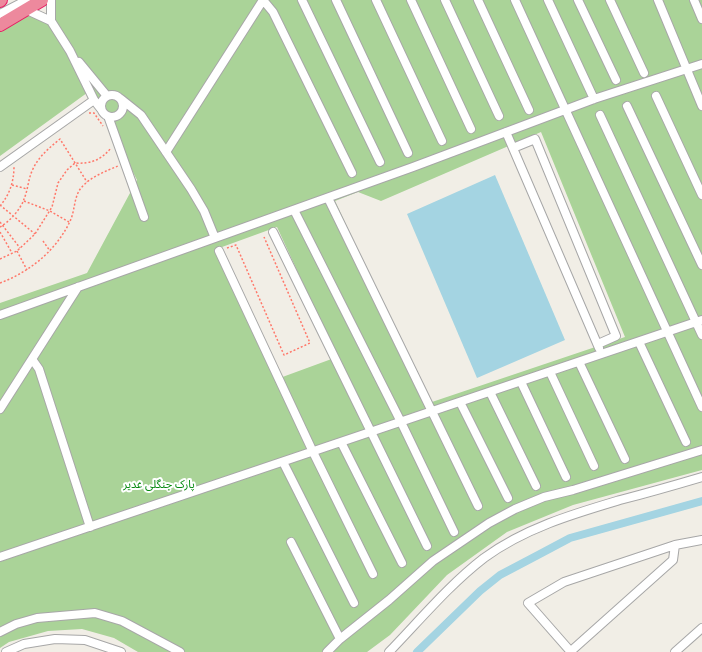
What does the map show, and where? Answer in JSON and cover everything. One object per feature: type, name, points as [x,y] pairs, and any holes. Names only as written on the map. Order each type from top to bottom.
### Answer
[{"type":"highway","points":[[0,25],[27,5],[42,0]]},
{"type":"street","points":[[51,0],[51,21]]},
{"type":"street","points":[[166,152],[263,0],[273,12],[352,173]]},
{"type":"street","points":[[302,0],[380,162]]},
{"type":"street","points":[[336,0],[408,153]]},
{"type":"street","points":[[376,0],[442,141]]},
{"type":"street","points":[[411,0],[471,129]]},
{"type":"street","points":[[445,0],[499,116]]},
{"type":"street","points":[[478,0],[529,110]]},
{"type":"street","points":[[515,0],[702,407]]},
{"type":"street","points":[[548,0],[594,99]]},
{"type":"street","points":[[578,0],[616,80]]},
{"type":"street","points":[[610,0],[644,73]]},
{"type":"street","points":[[658,0],[702,106]]},
{"type":"street","points":[[694,0],[702,19]]},
{"type":"street","points":[[0,14],[27,5],[51,21],[70,51],[94,100],[108,116],[144,217]]},
{"type":"street","points":[[70,51],[107,96]]},
{"type":"street","points":[[0,315],[328,198],[565,109],[702,64]]},
{"type":"street","points":[[101,109],[103,100],[107,96],[112,95],[117,96],[141,115],[191,189],[204,211],[215,238]]},
{"type":"street","points":[[656,96],[702,195]]},
{"type":"street","points":[[108,116],[117,116],[121,113],[123,103],[121,99]]},
{"type":"street","points":[[0,167],[94,100]]},
{"type":"street","points":[[627,106],[702,265]]},
{"type":"street","points":[[600,115],[699,321],[702,335]]},
{"type":"street","points":[[506,132],[602,354]]},
{"type":"street","points":[[513,148],[535,139],[616,336],[598,344]]},
{"type":"street","points":[[328,198],[478,506]]},
{"type":"street","points":[[294,210],[401,422],[454,532]]},
{"type":"street","points":[[273,232],[428,546]]},
{"type":"street","points":[[219,251],[313,452],[373,574]]},
{"type":"street","points":[[0,409],[78,287]]},
{"type":"street","points":[[0,557],[699,321]]},
{"type":"street","points":[[639,342],[686,442]]},
{"type":"street","points":[[32,359],[39,369],[90,527]]},
{"type":"street","points":[[579,362],[625,459]]},
{"type":"street","points":[[550,372],[594,466]]},
{"type":"street","points":[[521,382],[566,476]]},
{"type":"street","points":[[490,392],[536,486]]},
{"type":"street","points":[[460,402],[508,498]]},
{"type":"street","points":[[341,442],[402,564]]},
{"type":"street","points":[[327,652],[340,639],[389,600],[433,561],[489,523],[515,509],[544,498],[702,450]]},
{"type":"street","points":[[283,462],[354,603]]},
{"type":"street","points":[[389,652],[451,587],[484,558],[515,538],[550,522],[583,511],[702,477]]},
{"type":"street","points":[[675,545],[673,560],[570,652],[528,603],[564,582],[675,545],[702,540]]},
{"type":"street","points":[[291,542],[340,639]]},
{"type":"street","points":[[0,632],[16,624],[37,618],[95,613],[122,621],[180,652]]},
{"type":"street","points":[[675,652],[702,628]]},
{"type":"street","points":[[6,652],[24,644],[55,639],[86,640],[121,652]]},
{"type":"path","points":[[85,114],[94,114],[105,129]]},
{"type":"path","points":[[1,226],[13,215],[24,201],[32,171],[39,159],[60,138],[88,182]]},
{"type":"path","points":[[0,260],[17,251],[35,234],[50,211],[58,183],[67,170],[76,163],[95,161],[103,157],[114,143]]},
{"type":"path","points":[[14,162],[12,185],[7,196],[0,205],[35,234]]},
{"type":"path","points":[[0,283],[27,270],[50,250],[58,241],[69,222],[74,211],[77,194],[82,187],[107,170],[121,164]]},
{"type":"path","points":[[12,185],[27,189]]},
{"type":"path","points":[[24,201],[50,211],[69,222]]},
{"type":"path","points":[[0,222],[1,226],[20,248]]},
{"type":"path","points":[[0,232],[12,253]]},
{"type":"path","points":[[219,251],[236,245],[284,355],[310,343],[264,237]]},
{"type":"path","points":[[43,241],[50,250]]},
{"type":"path","points":[[17,251],[27,270]]},
{"type":"green space","name":"پارک جنگلی غدیر","points":[[55,0],[702,0],[702,470],[573,505],[507,532],[447,575],[390,635],[367,652],[138,652],[114,638],[82,629],[48,631],[9,642],[0,648],[0,303],[87,273],[137,180],[91,90],[0,156],[0,29],[25,16],[31,16],[46,23],[55,18]],"holes":[[[541,132],[625,337],[429,403],[335,201],[358,192],[381,201]],[[277,227],[337,357],[277,379],[222,247]]]},
{"type":"water","points":[[495,175],[565,340],[477,378],[407,214]]},
{"type":"waterway","points":[[417,652],[480,591],[500,575],[570,538],[702,501]]}]
